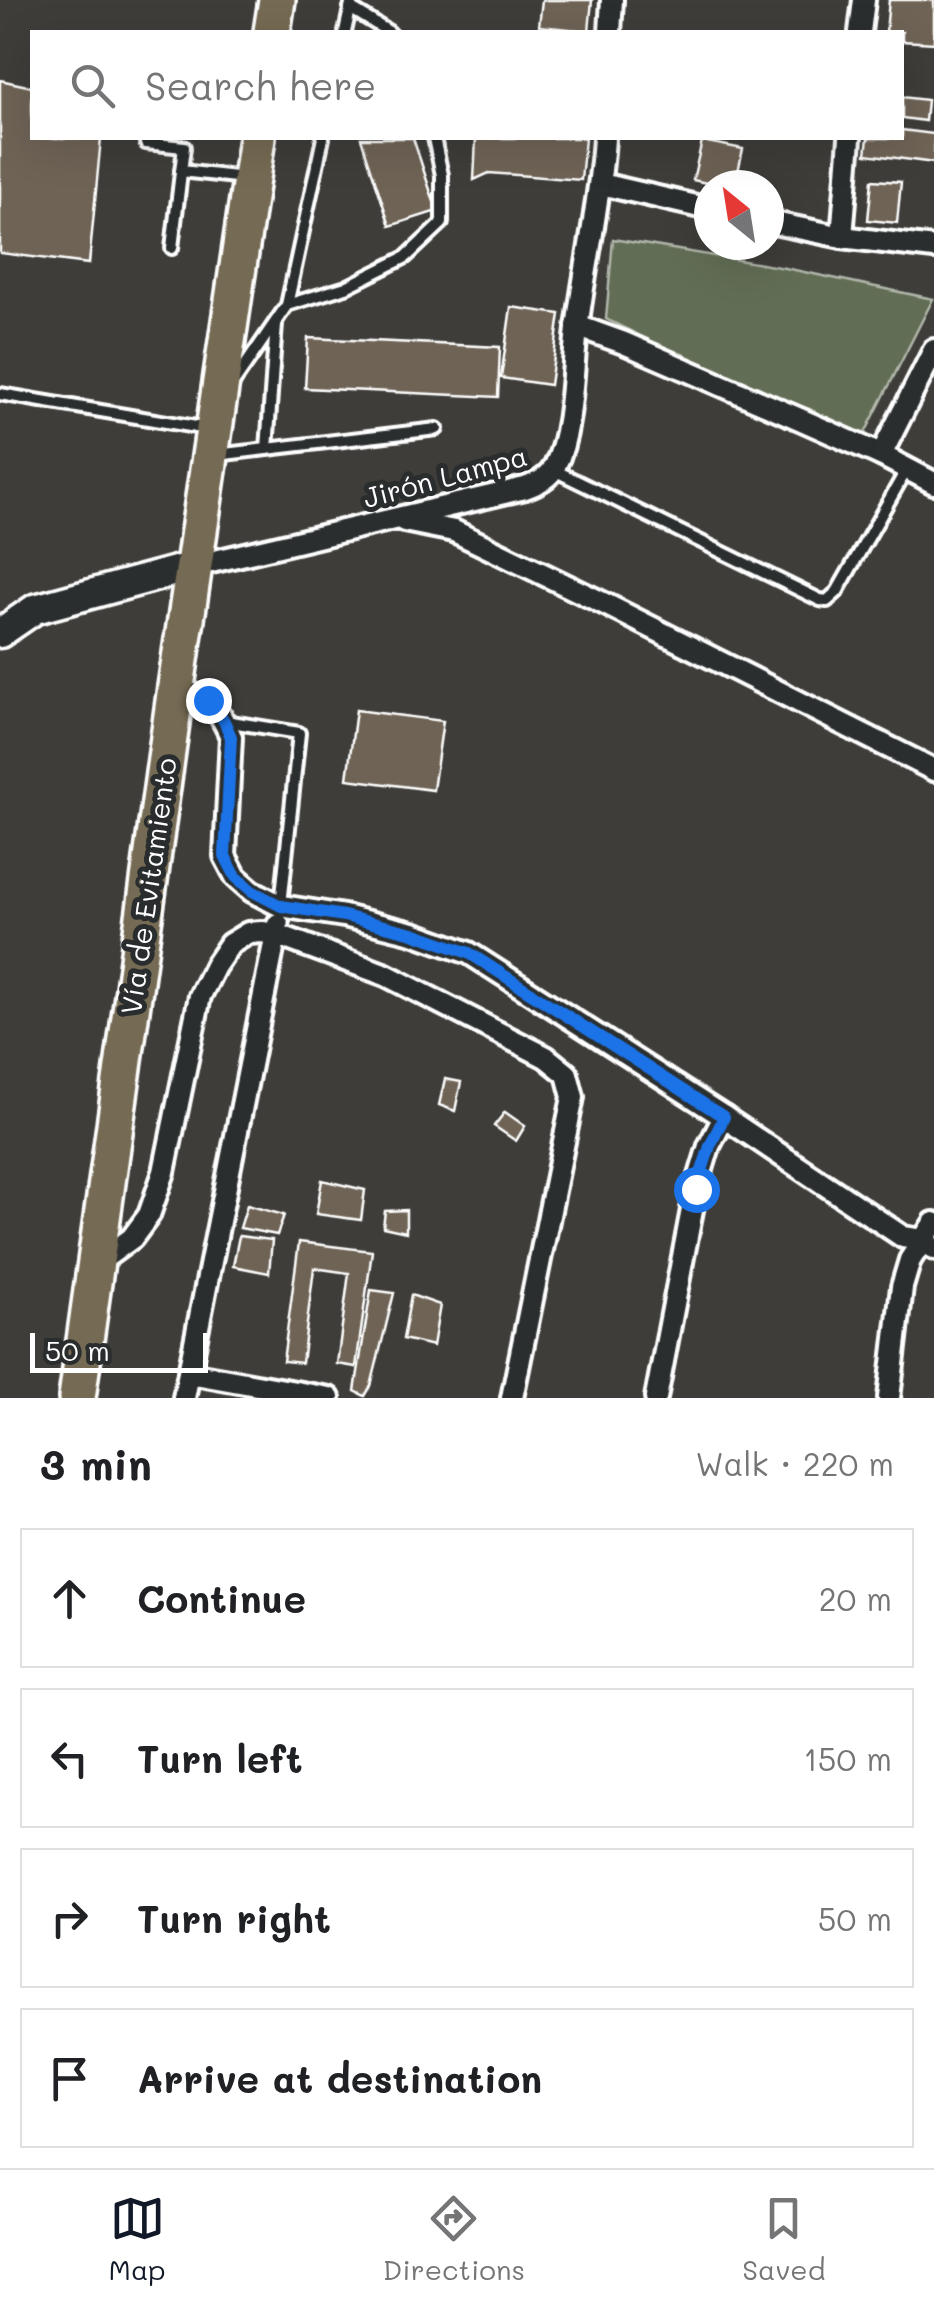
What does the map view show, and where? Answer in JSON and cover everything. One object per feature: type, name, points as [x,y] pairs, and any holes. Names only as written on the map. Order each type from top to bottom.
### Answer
[{"type":"highway","points":[[272,30],[277,0]]},
{"type":"highway","name":"Vía de Evitamiento","points":[[77,1398],[257,140]]},
{"type":"main road","points":[[0,633],[35,609],[194,566]]},
{"type":"street","points":[[610,30],[612,0]]},
{"type":"street","points":[[860,30],[864,0]]},
{"type":"street","name":"Jirón Lampa","points":[[194,566],[525,488],[541,482],[554,470],[564,442],[604,140]]},
{"type":"street","points":[[842,236],[850,140]]},
{"type":"street","points":[[601,184],[694,206]]},
{"type":"street","points":[[784,225],[934,248]]},
{"type":"street","points":[[577,326],[624,342],[882,455],[934,482]]},
{"type":"street","points":[[882,455],[934,350]]},
{"type":"street","points":[[398,519],[454,531],[934,770]]},
{"type":"street","points":[[176,686],[208,700],[231,737],[225,856],[236,877],[252,891],[281,906],[379,924],[469,953],[904,1237],[930,1237]]},
{"type":"street","points":[[184,1398],[281,906]]},
{"type":"street","points":[[95,1266],[132,1238],[149,1214],[164,1172],[200,996],[215,966],[230,944],[248,932],[276,934],[386,975],[546,1056],[568,1074],[573,1097],[512,1398]]},
{"type":"street","points":[[656,1398],[696,1189],[724,1117]]},
{"type":"street","points":[[889,1398],[902,1287],[910,1260],[930,1237]]},
{"type":"street","points":[[188,1373],[328,1398]]},
{"type":"lane","points":[[345,30],[351,4],[385,30]]},
{"type":"lane","points":[[147,140],[146,143],[184,147],[172,248]]},
{"type":"lane","points":[[214,431],[287,305],[323,140]]},
{"type":"lane","points":[[287,305],[346,286],[406,257],[442,223],[442,176],[434,140]]},
{"type":"lane","points":[[181,171],[251,179]]},
{"type":"lane","points":[[268,449],[276,323]]},
{"type":"lane","points":[[0,394],[214,431],[268,449],[437,429]]},
{"type":"lane","points":[[554,470],[827,601],[837,592],[906,470]]},
{"type":"lane","points":[[224,721],[299,733],[281,906]]},
{"type":"green space","points":[[613,239],[694,253],[694,260],[738,260],[933,299],[863,437],[809,409],[742,385],[606,319]]},
{"type":"building","points":[[542,0],[592,0],[589,30],[539,26]]},
{"type":"building","points":[[889,0],[934,0],[934,43],[904,41],[904,30],[886,30]]},
{"type":"building","points":[[0,80],[30,87],[30,140],[101,140],[89,264],[0,253]]},
{"type":"building","points":[[904,97],[927,100],[925,121],[904,118]]},
{"type":"building","points":[[904,130],[934,134],[934,163],[866,154],[868,140],[904,140]]},
{"type":"building","points":[[362,140],[414,140],[437,211],[390,226]]},
{"type":"building","points":[[476,140],[585,140],[581,180],[489,173],[474,180]]},
{"type":"building","points":[[702,141],[743,149],[738,170],[695,170]]},
{"type":"building","points":[[872,180],[901,182],[897,223],[868,220]]},
{"type":"building","points":[[511,307],[560,314],[550,385],[501,378]]},
{"type":"building","points":[[308,338],[500,347],[498,397],[305,388]]},
{"type":"building","points":[[356,710],[443,721],[433,790],[347,779]]},
{"type":"building","points":[[445,1079],[461,1082],[455,1111],[439,1105]]},
{"type":"building","points":[[505,1112],[525,1126],[516,1141],[494,1126]]},
{"type":"building","points":[[322,1180],[365,1190],[361,1220],[316,1214]]},
{"type":"building","points":[[247,1205],[284,1215],[277,1235],[240,1228]]},
{"type":"building","points":[[406,1210],[406,1232],[383,1227],[385,1211]]},
{"type":"building","points":[[239,1236],[272,1240],[269,1273],[233,1266]]},
{"type":"building","points":[[299,1242],[372,1251],[356,1367],[337,1364],[349,1273],[314,1268],[302,1363],[283,1361]]},
{"type":"building","points":[[371,1290],[394,1293],[371,1386],[365,1396],[355,1391]]},
{"type":"building","points":[[411,1295],[440,1305],[433,1346],[403,1339]]},
{"type":"route","points":[[208,700],[231,737],[225,856],[236,877],[252,891],[281,906],[413,933],[469,953],[724,1117],[696,1189]]}]
